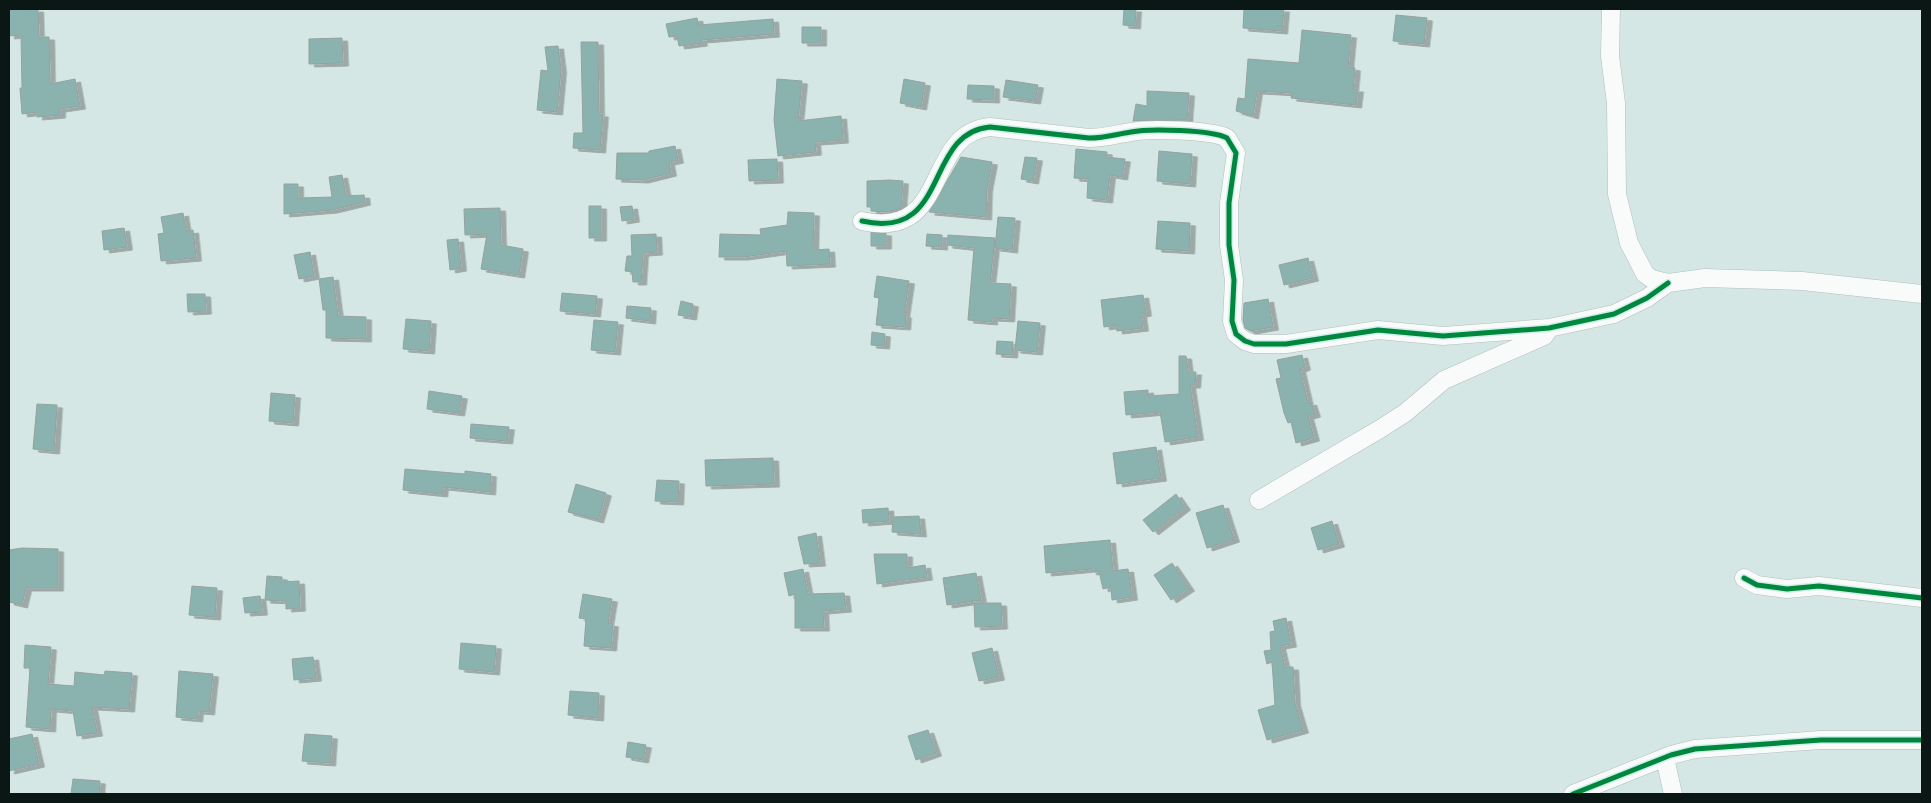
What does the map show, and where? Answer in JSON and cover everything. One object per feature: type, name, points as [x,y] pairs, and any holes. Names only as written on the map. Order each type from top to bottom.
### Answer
[{"type":"street","points":[[1611,9],[1610,56],[1616,102],[1617,194],[1629,243],[1645,274],[1652,279],[1668,283],[1705,278],[1802,281],[1922,294]]},
{"type":"street","points":[[862,221],[880,225],[895,224],[904,219],[927,200],[951,151],[980,128],[990,127],[1089,138],[1106,138],[1131,132],[1212,132],[1228,138],[1236,153],[1229,203],[1229,245],[1234,280],[1232,321],[1236,334],[1245,341],[1254,344],[1286,344],[1378,330],[1443,336],[1549,328],[1614,314],[1647,298],[1668,283]]},
{"type":"street","points":[[1259,500],[1380,429],[1404,413],[1444,380],[1544,336],[1549,328]]},
{"type":"street","points":[[1744,578],[1757,585],[1787,589],[1819,586],[1922,598]]},
{"type":"street","points":[[1573,794],[1665,758],[1695,749],[1821,740],[1922,740]]},
{"type":"street","points":[[1665,758],[1673,794]]},
{"type":"building","points":[[38,9],[39,37],[49,37],[50,84],[75,79],[80,106],[60,109],[60,115],[37,117],[37,112],[22,114],[20,88],[22,88],[21,35],[9,36],[9,10]]},
{"type":"building","points":[[1124,9],[1136,9],[1135,26],[1123,25]]},
{"type":"building","points":[[1244,9],[1284,9],[1282,31],[1243,28]]},
{"type":"building","points":[[1396,15],[1427,18],[1424,44],[1393,41]]},
{"type":"building","points":[[697,18],[699,25],[773,19],[774,34],[701,40],[702,43],[679,46],[677,36],[669,37],[666,24]]},
{"type":"building","points":[[802,27],[821,27],[821,43],[802,43]]},
{"type":"building","points":[[1302,30],[1351,35],[1348,67],[1355,68],[1353,89],[1358,89],[1356,105],[1291,98],[1292,93],[1257,91],[1253,116],[1236,111],[1238,98],[1245,99],[1248,59],[1299,63]]},
{"type":"building","points":[[342,38],[343,63],[309,64],[309,39]]},
{"type":"building","points":[[581,42],[598,42],[599,114],[603,114],[600,150],[573,148],[574,133],[583,133]]},
{"type":"building","points":[[558,46],[561,70],[557,112],[537,110],[541,70],[548,71],[545,47]]},
{"type":"building","points":[[777,79],[802,81],[798,121],[841,116],[843,140],[815,142],[816,152],[778,156],[774,120]]},
{"type":"building","points":[[904,79],[925,83],[921,107],[900,103]]},
{"type":"building","points":[[1006,80],[1038,85],[1035,101],[1003,97]]},
{"type":"building","points":[[968,85],[994,86],[994,100],[967,99]]},
{"type":"building","points":[[1147,91],[1189,93],[1187,120],[1133,121],[1136,104],[1147,106]]},
{"type":"building","points":[[675,146],[678,160],[669,162],[671,173],[643,180],[616,179],[617,153],[649,153],[649,151]]},
{"type":"building","points":[[1076,149],[1107,152],[1106,157],[1125,159],[1122,177],[1110,175],[1107,200],[1087,198],[1088,179],[1074,178]]},
{"type":"building","points":[[1159,151],[1192,154],[1190,184],[1157,181]]},
{"type":"building","points":[[961,157],[992,162],[987,188],[986,217],[929,212]]},
{"type":"building","points":[[1025,157],[1037,158],[1033,181],[1021,179]]},
{"type":"building","points":[[777,159],[778,180],[749,181],[748,160]]},
{"type":"building","points":[[342,175],[346,196],[364,195],[365,202],[332,210],[284,214],[284,184],[298,184],[298,198],[332,197],[329,177]]},
{"type":"building","points":[[867,181],[903,181],[901,208],[889,212],[871,211],[871,207],[867,207]]},
{"type":"building","points":[[589,206],[601,206],[601,238],[589,238]]},
{"type":"building","points":[[632,206],[634,219],[622,221],[620,207]]},
{"type":"building","points":[[500,208],[501,245],[523,249],[519,275],[481,269],[487,234],[465,235],[464,209]]},
{"type":"building","points":[[788,212],[814,213],[813,250],[829,249],[830,264],[787,266],[786,251],[743,257],[719,257],[720,234],[761,235],[760,229],[787,225]]},
{"type":"building","points":[[183,213],[186,231],[193,230],[196,258],[161,261],[158,234],[164,233],[161,217]]},
{"type":"building","points":[[998,217],[1015,218],[1012,250],[995,248]]},
{"type":"building","points":[[1158,221],[1190,223],[1189,251],[1156,249]]},
{"type":"building","points":[[124,228],[127,247],[104,250],[102,231]]},
{"type":"building","points":[[871,232],[886,233],[886,246],[871,246]]},
{"type":"building","points":[[656,234],[657,252],[643,253],[641,282],[633,282],[632,272],[625,271],[627,256],[632,256],[631,235]]},
{"type":"building","points":[[927,234],[942,235],[942,247],[926,246]]},
{"type":"building","points":[[948,235],[995,238],[990,283],[1011,284],[1009,319],[992,318],[992,322],[968,320],[974,248],[947,245]]},
{"type":"building","points":[[458,239],[461,268],[450,270],[447,240]]},
{"type":"building","points":[[310,252],[314,276],[299,279],[294,255]]},
{"type":"building","points":[[1308,258],[1313,278],[1284,285],[1279,265]]},
{"type":"building","points":[[877,276],[909,281],[904,315],[906,315],[905,327],[876,325],[879,298],[874,297]]},
{"type":"building","points":[[333,277],[338,316],[366,317],[366,339],[326,338],[326,310],[323,310],[319,279]]},
{"type":"building","points":[[562,293],[597,296],[595,314],[560,311]]},
{"type":"building","points":[[187,294],[205,294],[206,311],[188,312]]},
{"type":"building","points":[[1143,295],[1146,313],[1141,314],[1143,328],[1117,331],[1116,325],[1104,327],[1101,300]]},
{"type":"building","points":[[1268,299],[1273,327],[1250,331],[1245,328],[1243,320],[1244,303]]},
{"type":"building","points":[[681,301],[693,304],[691,317],[678,315]]},
{"type":"building","points":[[627,306],[651,308],[650,321],[626,318]]},
{"type":"building","points":[[406,319],[431,321],[429,351],[403,349]]},
{"type":"building","points":[[594,320],[618,322],[615,352],[591,350]]},
{"type":"building","points":[[1018,321],[1040,323],[1037,352],[1015,350]]},
{"type":"building","points":[[872,332],[885,334],[884,346],[871,345]]},
{"type":"building","points":[[997,341],[1013,342],[1012,355],[996,354]]},
{"type":"building","points":[[1302,355],[1305,367],[1300,369],[1308,403],[1311,402],[1315,414],[1308,416],[1314,438],[1296,443],[1291,422],[1288,423],[1284,413],[1276,379],[1281,378],[1277,360]]},
{"type":"building","points":[[1179,356],[1186,356],[1188,372],[1196,372],[1195,385],[1190,385],[1198,437],[1165,442],[1160,412],[1126,415],[1124,392],[1148,390],[1148,396],[1179,394]]},
{"type":"building","points":[[429,391],[462,396],[459,413],[427,409]]},
{"type":"building","points":[[271,393],[295,395],[293,423],[269,421]]},
{"type":"building","points":[[37,404],[57,405],[54,451],[33,449]]},
{"type":"building","points":[[471,424],[509,427],[507,441],[470,438]]},
{"type":"building","points":[[1156,447],[1161,478],[1117,484],[1113,453]]},
{"type":"building","points":[[773,458],[774,484],[706,486],[705,460]]},
{"type":"building","points":[[405,469],[465,474],[465,471],[491,474],[490,492],[443,487],[442,494],[403,490]]},
{"type":"building","points":[[657,480],[679,481],[678,502],[655,501]]},
{"type":"building","points":[[576,484],[606,493],[598,520],[568,512]]},
{"type":"building","points":[[1176,494],[1185,507],[1153,532],[1143,520]]},
{"type":"building","points":[[1223,505],[1234,539],[1207,548],[1196,513]]},
{"type":"building","points":[[888,508],[889,521],[863,523],[862,510]]},
{"type":"building","points":[[919,516],[921,534],[892,532],[893,517]]},
{"type":"building","points":[[1332,521],[1339,544],[1318,550],[1311,528]]},
{"type":"building","points":[[816,533],[820,563],[804,564],[798,537]]},
{"type":"building","points":[[1110,540],[1113,571],[1128,569],[1132,597],[1112,600],[1111,587],[1103,589],[1099,571],[1091,572],[1091,569],[1046,573],[1044,546]]},
{"type":"building","points":[[22,548],[58,549],[58,588],[26,588],[22,605],[9,602],[9,550]]},
{"type":"building","points":[[874,554],[907,554],[907,568],[925,565],[927,577],[877,584]]},
{"type":"building","points":[[1172,563],[1189,588],[1171,600],[1154,575]]},
{"type":"building","points":[[803,569],[808,594],[844,593],[846,609],[823,611],[824,628],[795,628],[795,594],[789,596],[784,573]]},
{"type":"building","points":[[976,573],[981,600],[947,605],[943,578]]},
{"type":"building","points":[[267,576],[282,577],[282,582],[299,581],[300,608],[286,609],[286,601],[265,600]]},
{"type":"building","points":[[192,586],[217,588],[215,617],[189,615]]},
{"type":"building","points":[[583,594],[612,599],[608,623],[613,624],[611,648],[584,646],[586,619],[579,618]]},
{"type":"building","points":[[260,596],[262,612],[245,613],[243,598]]},
{"type":"building","points":[[974,603],[1001,603],[1002,626],[975,627]]},
{"type":"building","points":[[1286,618],[1291,644],[1280,646],[1285,667],[1293,667],[1295,703],[1303,730],[1267,740],[1258,710],[1275,705],[1272,662],[1267,664],[1264,651],[1271,650],[1270,632],[1275,631],[1273,621]]},
{"type":"building","points":[[461,643],[496,646],[494,672],[459,669]]},
{"type":"building","points":[[25,645],[51,647],[48,684],[74,686],[75,672],[104,675],[105,671],[132,673],[129,709],[92,707],[97,733],[77,736],[73,711],[51,709],[50,729],[26,727],[30,668],[24,668]]},
{"type":"building","points":[[992,648],[999,677],[979,681],[972,653]]},
{"type":"building","points":[[313,657],[316,678],[294,680],[292,659]]},
{"type":"building","points":[[179,671],[213,674],[209,712],[198,711],[197,719],[176,717]]},
{"type":"building","points":[[570,691],[599,693],[598,718],[568,715]]},
{"type":"building","points":[[928,730],[936,753],[916,760],[908,736]]},
{"type":"building","points":[[32,734],[39,764],[9,771],[9,739]]},
{"type":"building","points":[[305,734],[332,736],[330,763],[302,761]]},
{"type":"building","points":[[628,742],[646,745],[643,760],[626,757]]},
{"type":"building","points":[[73,779],[100,781],[99,794],[71,794]]},
{"type":"cycle path","points":[[862,221],[890,223],[910,216],[924,202],[954,147],[969,134],[990,127],[1089,138],[1140,131],[1166,130],[1209,133],[1227,138],[1236,153],[1229,203],[1229,245],[1234,280],[1232,321],[1236,334],[1245,341],[1254,344],[1286,344],[1378,330],[1443,336],[1549,328],[1614,314],[1647,298],[1668,283]]},
{"type":"cycle path","points":[[1744,578],[1757,585],[1787,589],[1819,586],[1922,598]]},
{"type":"cycle path","points":[[1573,794],[1671,755],[1695,749],[1821,740],[1922,740]]}]
